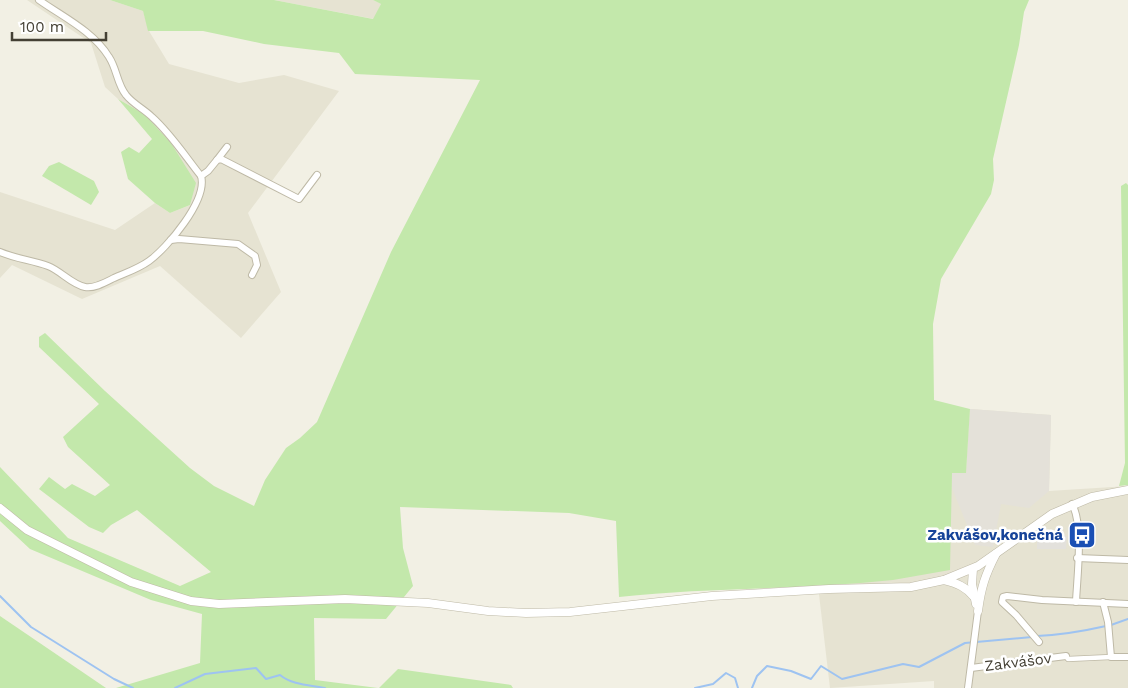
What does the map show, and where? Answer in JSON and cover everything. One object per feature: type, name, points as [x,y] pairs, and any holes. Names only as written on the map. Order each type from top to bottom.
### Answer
[{"type":"street","points":[[0,252],[18,259],[49,266],[86,288],[96,286],[147,263],[157,255],[196,206],[203,183],[201,176],[167,133],[152,116],[125,94],[111,59],[94,38],[39,0]]},
{"type":"street","points":[[201,176],[208,171],[227,146]]},
{"type":"street","points":[[217,160],[225,160],[299,199],[317,175]]},
{"type":"street","points":[[170,240],[179,239],[238,244],[255,256],[257,265],[252,275]]},
{"type":"street","points":[[0,508],[27,530],[131,582],[190,601],[219,604],[344,599],[428,603],[488,611],[526,613],[570,612],[712,596],[829,589],[911,587],[944,580],[973,569],[1040,521],[1072,504],[1097,496],[1128,490]]},
{"type":"street","points":[[1072,504],[1076,513],[1079,533],[1076,602]]},
{"type":"street","points":[[978,611],[981,588],[986,573],[998,552]]},
{"type":"street","points":[[1078,558],[1128,560]]},
{"type":"street","points":[[973,569],[981,588]]},
{"type":"street","points":[[973,569],[972,584],[978,611]]},
{"type":"street","points":[[944,580],[964,587],[975,599]]},
{"type":"street","name":"Zakvášov","points":[[1039,642],[1030,630],[1002,602],[1002,598],[1007,596],[1042,600],[1128,604]]},
{"type":"street","points":[[1102,602],[1108,622],[1110,657]]},
{"type":"street","name":"Zakvášov","points":[[968,688],[978,611]]},
{"type":"street","points":[[1066,656],[1068,659],[1128,658]]},
{"type":"street","name":"Zakvášov","points":[[971,668],[1066,656]]},
{"type":"shaded area","points":[[27,0],[110,0],[143,11],[149,31],[169,64],[239,83],[284,75],[339,91],[248,213],[281,292],[241,338],[160,266],[82,299],[12,265],[0,278],[0,192],[115,230],[155,203],[170,213],[190,205],[144,114],[118,99],[105,87],[91,43]]},
{"type":"shaded area","points":[[274,0],[373,0],[381,4],[374,19]]},
{"type":"shaded area","points":[[970,409],[1051,415],[1049,491],[1128,486],[1128,688],[934,688],[934,681],[830,688],[818,586],[894,579],[952,472],[966,473]]},
{"type":"shaded area","points":[[970,409],[1051,415],[1049,491],[1029,508],[1001,504],[993,547],[975,545],[952,488],[952,472],[966,473]]},
{"type":"shaded area","points":[[1037,535],[1067,536],[1066,549],[1037,549]]},
{"type":"green space","points":[[110,0],[274,0],[373,19],[381,4],[373,0],[1029,0],[1024,12],[1019,45],[993,159],[994,180],[991,194],[941,279],[933,324],[934,400],[970,409],[966,473],[952,473],[950,570],[893,580],[859,583],[619,597],[616,521],[569,513],[400,507],[403,548],[413,586],[386,619],[314,618],[315,680],[378,688],[116,688],[200,663],[202,614],[151,600],[30,549],[0,521],[0,467],[68,538],[180,586],[211,572],[137,510],[111,525],[103,533],[89,527],[39,489],[49,477],[65,489],[72,484],[95,496],[110,485],[68,447],[63,437],[99,404],[39,347],[39,337],[45,333],[105,391],[190,468],[214,486],[254,506],[265,480],[286,448],[317,422],[391,252],[480,80],[355,74],[339,53],[264,44],[203,31],[148,31],[143,11]]},
{"type":"green space","points":[[118,99],[144,114],[171,143],[196,183],[190,205],[170,213],[155,203],[128,179],[121,152],[129,147],[139,153],[152,139]]},
{"type":"green space","points":[[59,162],[94,181],[99,192],[91,205],[42,176],[49,166]]},
{"type":"green space","points":[[1126,183],[1128,185],[1128,485],[1119,486],[1125,463],[1121,186]]},
{"type":"green space","points":[[0,616],[106,688],[0,688]]},
{"type":"green space","points":[[398,669],[511,685],[513,688],[379,688]]},
{"type":"waterway","points":[[0,596],[31,627],[114,679],[133,688]]},
{"type":"waterway","points":[[1111,625],[1128,619]]},
{"type":"waterway","points":[[1037,636],[1106,626]]},
{"type":"waterway","points":[[752,688],[757,676],[767,666],[791,671],[811,679],[821,666],[842,679],[903,664],[919,667],[965,643],[1032,637]]},
{"type":"waterway","points":[[175,688],[205,674],[256,668],[266,679],[280,675],[296,683],[325,688]]},
{"type":"waterway","points":[[695,688],[713,684],[726,673],[735,678],[738,688]]},
{"type":"place","name":"Zakvášov,konečná","points":[[1082,535]]}]
